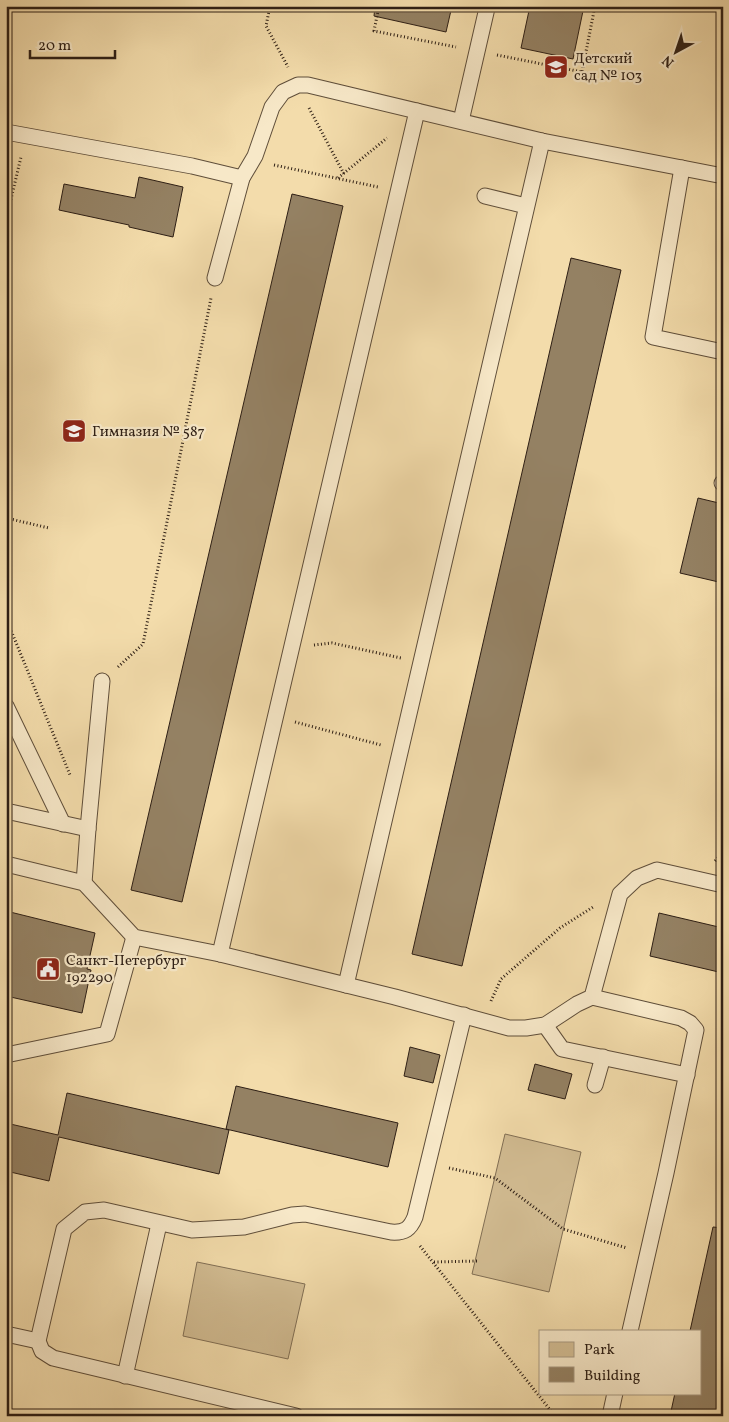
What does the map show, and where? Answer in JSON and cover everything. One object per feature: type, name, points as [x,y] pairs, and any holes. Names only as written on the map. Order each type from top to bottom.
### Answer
[{"type":"lane","points":[[460,121],[487,8]]},
{"type":"lane","points":[[215,278],[242,178],[252,160],[272,107],[283,92],[298,86],[308,85],[416,114],[460,121],[542,141],[723,176]]},
{"type":"lane","points":[[220,954],[416,114]]},
{"type":"lane","points":[[6,132],[192,166],[242,178]]},
{"type":"lane","points":[[346,985],[542,141]]},
{"type":"lane","points":[[682,168],[653,337],[723,352]]},
{"type":"lane","points":[[485,196],[526,206]]},
{"type":"lane","points":[[84,883],[102,681]]},
{"type":"lane","points":[[6,706],[63,824]]},
{"type":"lane","points":[[6,811],[88,829]]},
{"type":"lane","points":[[6,864],[84,883],[134,937],[220,954],[509,1028],[545,1025],[592,997],[681,1018],[690,1023],[696,1030],[630,1330]]},
{"type":"lane","points":[[592,997],[620,894],[637,878],[657,870],[723,885]]},
{"type":"lane","points":[[6,1055],[107,1034],[134,937]]},
{"type":"lane","points":[[296,1416],[53,1358],[42,1351],[38,1341],[64,1229],[85,1212],[104,1210],[192,1230],[244,1227],[292,1215],[305,1214],[391,1232],[399,1233],[407,1230],[415,1217],[464,1016]]},
{"type":"lane","points":[[545,1025],[562,1049],[687,1076]]},
{"type":"lane","points":[[595,1086],[603,1058]]},
{"type":"lane","points":[[125,1376],[159,1224]]},
{"type":"lane","points":[[6,1334],[38,1341]]},
{"type":"lane","points":[[610,1416],[615,1394]]},
{"type":"path","points":[[582,72],[595,6]]},
{"type":"path","points":[[338,178],[416,114]]},
{"type":"path","points":[[6,220],[24,135]]},
{"type":"path","points":[[252,160],[398,191]]},
{"type":"path","points":[[102,681],[143,644],[215,278]]},
{"type":"path","points":[[6,518],[48,528]]},
{"type":"path","points":[[6,618],[72,779]]},
{"type":"path","points":[[292,648],[332,643],[421,662]]},
{"type":"path","points":[[276,717],[400,751]]},
{"type":"path","points":[[481,1020],[501,979],[560,928],[584,911],[620,894]]},
{"type":"path","points":[[429,1163],[495,1178],[563,1229],[647,1254]]},
{"type":"path","points":[[407,1230],[555,1416]]},
{"type":"path","points":[[433,1262],[478,1262]]},
{"type":"green space","points":[[505,1134],[581,1152],[549,1292],[472,1274]]},
{"type":"green space","points":[[197,1262],[305,1284],[288,1359],[183,1336]]},
{"type":"building","points":[[375,6],[452,6],[446,32],[374,16]]},
{"type":"building","points":[[530,6],[584,6],[573,59],[521,48]]},
{"type":"building","points":[[139,177],[183,187],[173,237],[129,227],[129,225],[59,210],[64,184],[135,198]]},
{"type":"building","points":[[292,194],[343,206],[182,902],[131,890]]},
{"type":"building","points":[[571,258],[621,270],[462,966],[412,954]]},
{"type":"building","points":[[698,498],[723,504],[723,583],[680,573]]},
{"type":"building","points":[[6,911],[95,933],[87,969],[91,970],[82,1013],[6,996]]},
{"type":"building","points":[[659,913],[723,928],[723,973],[650,956]]},
{"type":"building","points":[[410,1047],[440,1055],[433,1083],[404,1076]]},
{"type":"building","points":[[535,1064],[572,1074],[565,1099],[528,1090]]},
{"type":"building","points":[[236,1086],[398,1123],[388,1167],[226,1129]]},
{"type":"building","points":[[67,1093],[229,1130],[219,1174],[59,1137],[49,1181],[6,1171],[6,1123],[58,1135]]},
{"type":"building","points":[[713,1227],[723,1228],[723,1386],[716,1416],[670,1416],[675,1394],[702,1394],[702,1330],[690,1330]]},
{"type":"place","name":"Детский сад № 103","points":[[556,67]]},
{"type":"place","name":"Гимназия № 587","points":[[74,431]]},
{"type":"place","name":"Санкт-Петербург 192290","points":[[48,969]]}]
